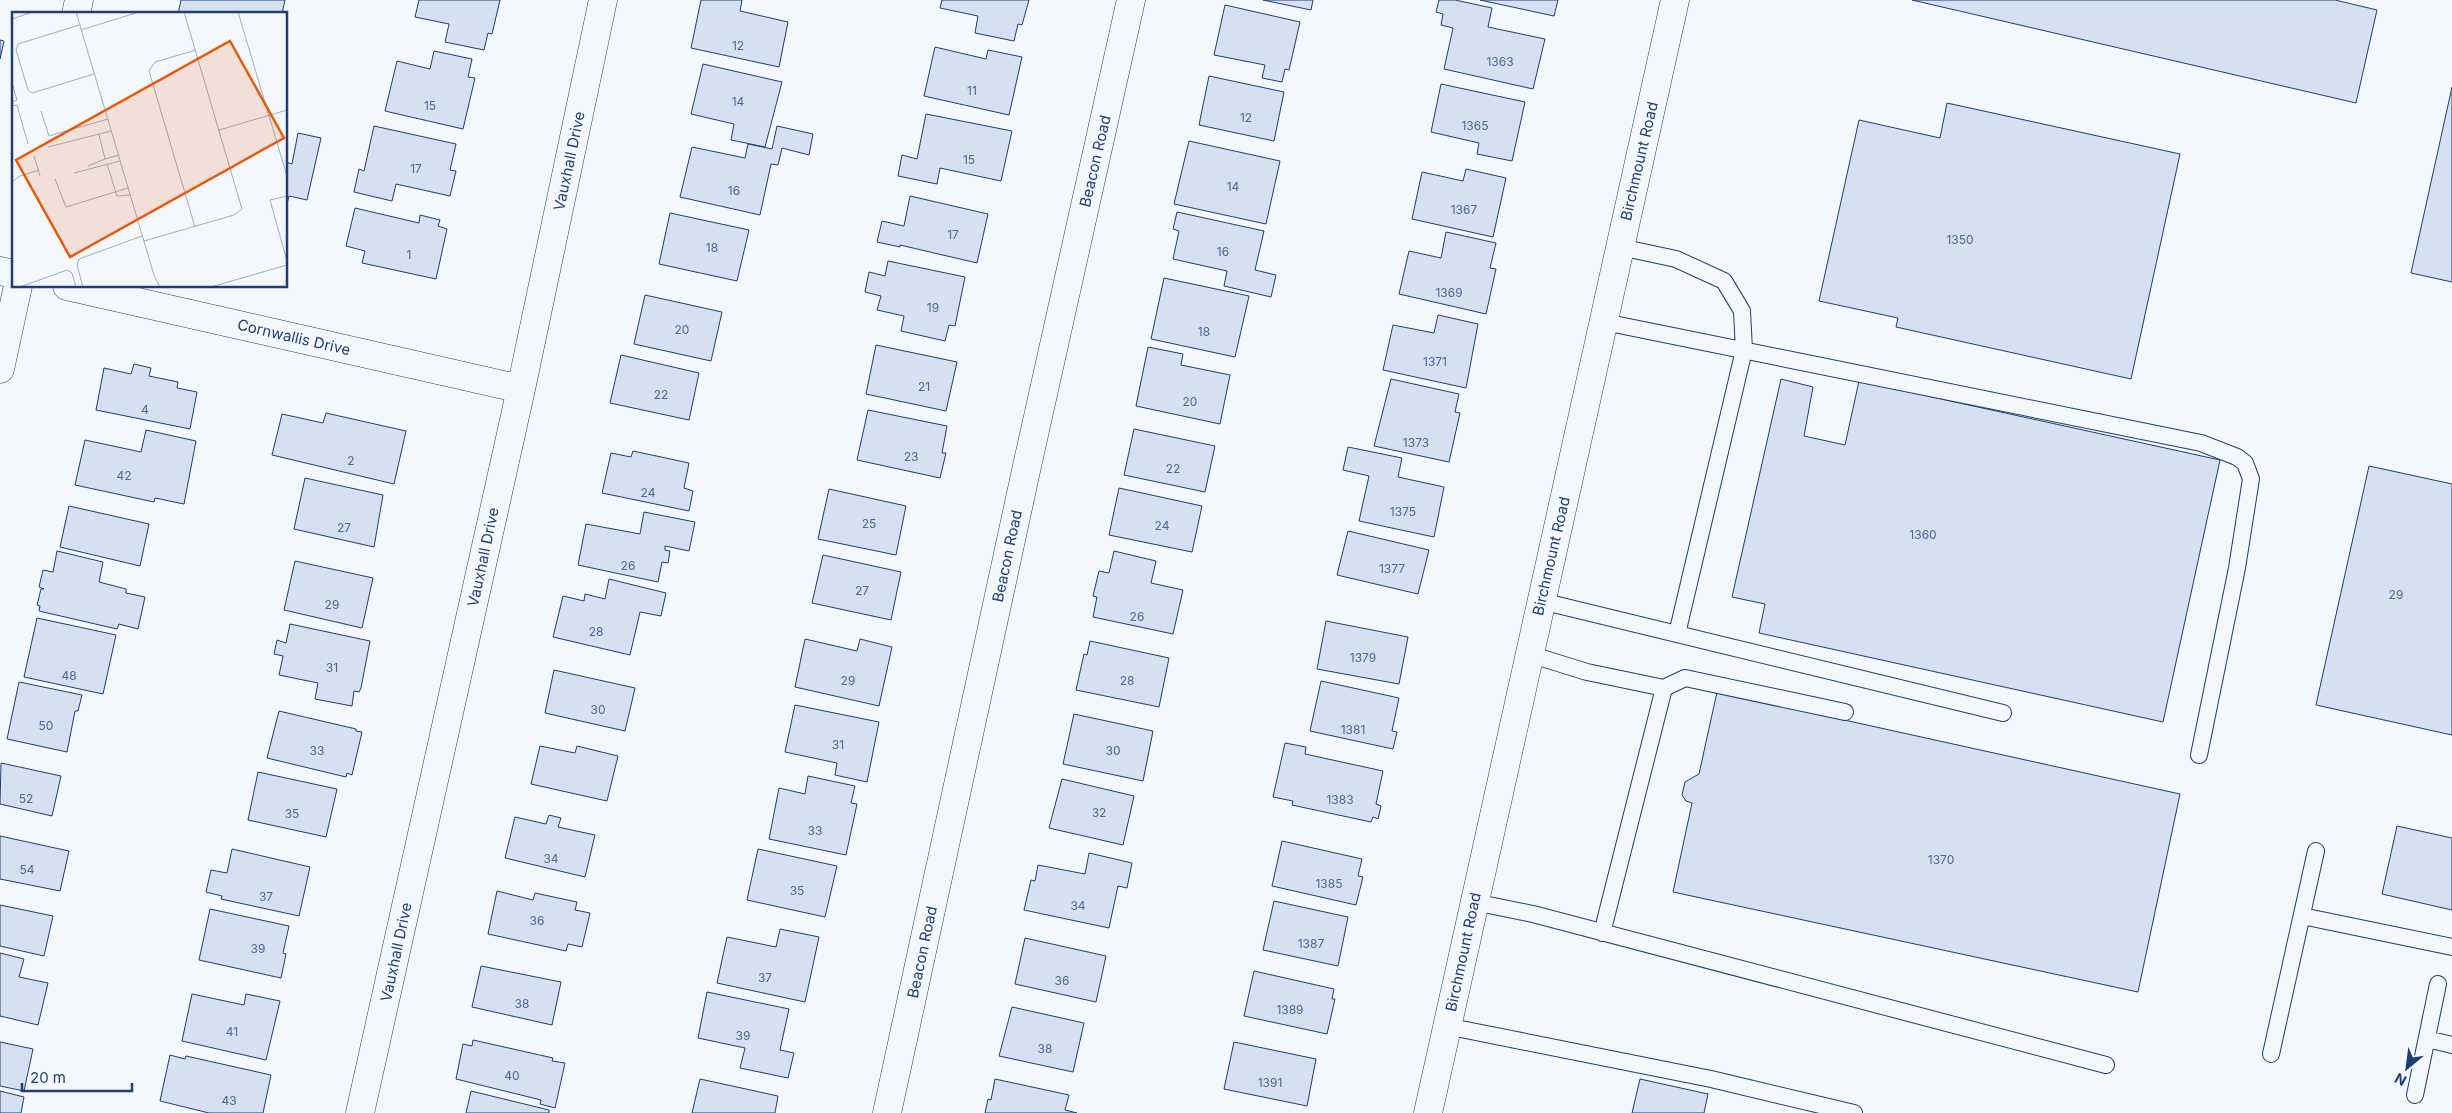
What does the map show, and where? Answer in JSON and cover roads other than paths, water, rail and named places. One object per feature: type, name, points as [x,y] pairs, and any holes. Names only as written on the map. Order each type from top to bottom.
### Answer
[{"type":"street","name":"Vauxhall Drive","points":[[360,1113],[521,388],[603,0]]},
{"type":"street","name":"Beacon Road","points":[[887,1113],[1027,466],[1131,0]]},
{"type":"street","name":"Birchmount Road","points":[[1428,1113],[1675,0]]},
{"type":"street","points":[[0,370],[18,288]]},
{"type":"street","name":"Cornwallis Drive","points":[[76,288],[521,388]]},
{"type":"lane","points":[[1620,247],[1676,259],[1724,280],[1742,311],[1744,350],[1677,634]]},
{"type":"lane","points":[[1604,322],[2201,443],[2237,457],[2245,464],[2250,479],[2237,568],[2199,755]]},
{"type":"lane","points":[[1541,601],[2003,712]]},
{"type":"lane","points":[[1529,654],[1587,672],[1664,688],[1685,678],[1845,712]]},
{"type":"lane","points":[[1602,933],[1664,688]]},
{"type":"lane","points":[[2271,1054],[2316,851]]},
{"type":"lane","points":[[1474,902],[1534,914],[2106,1064]]},
{"type":"lane","points":[[2302,916],[2452,947]]},
{"type":"lane","points":[[2415,1095],[2438,984]]},
{"type":"lane","points":[[1446,1026],[1711,1079],[1854,1113]]},
{"type":"lane","points":[[2427,1039],[2452,1045]]}]
